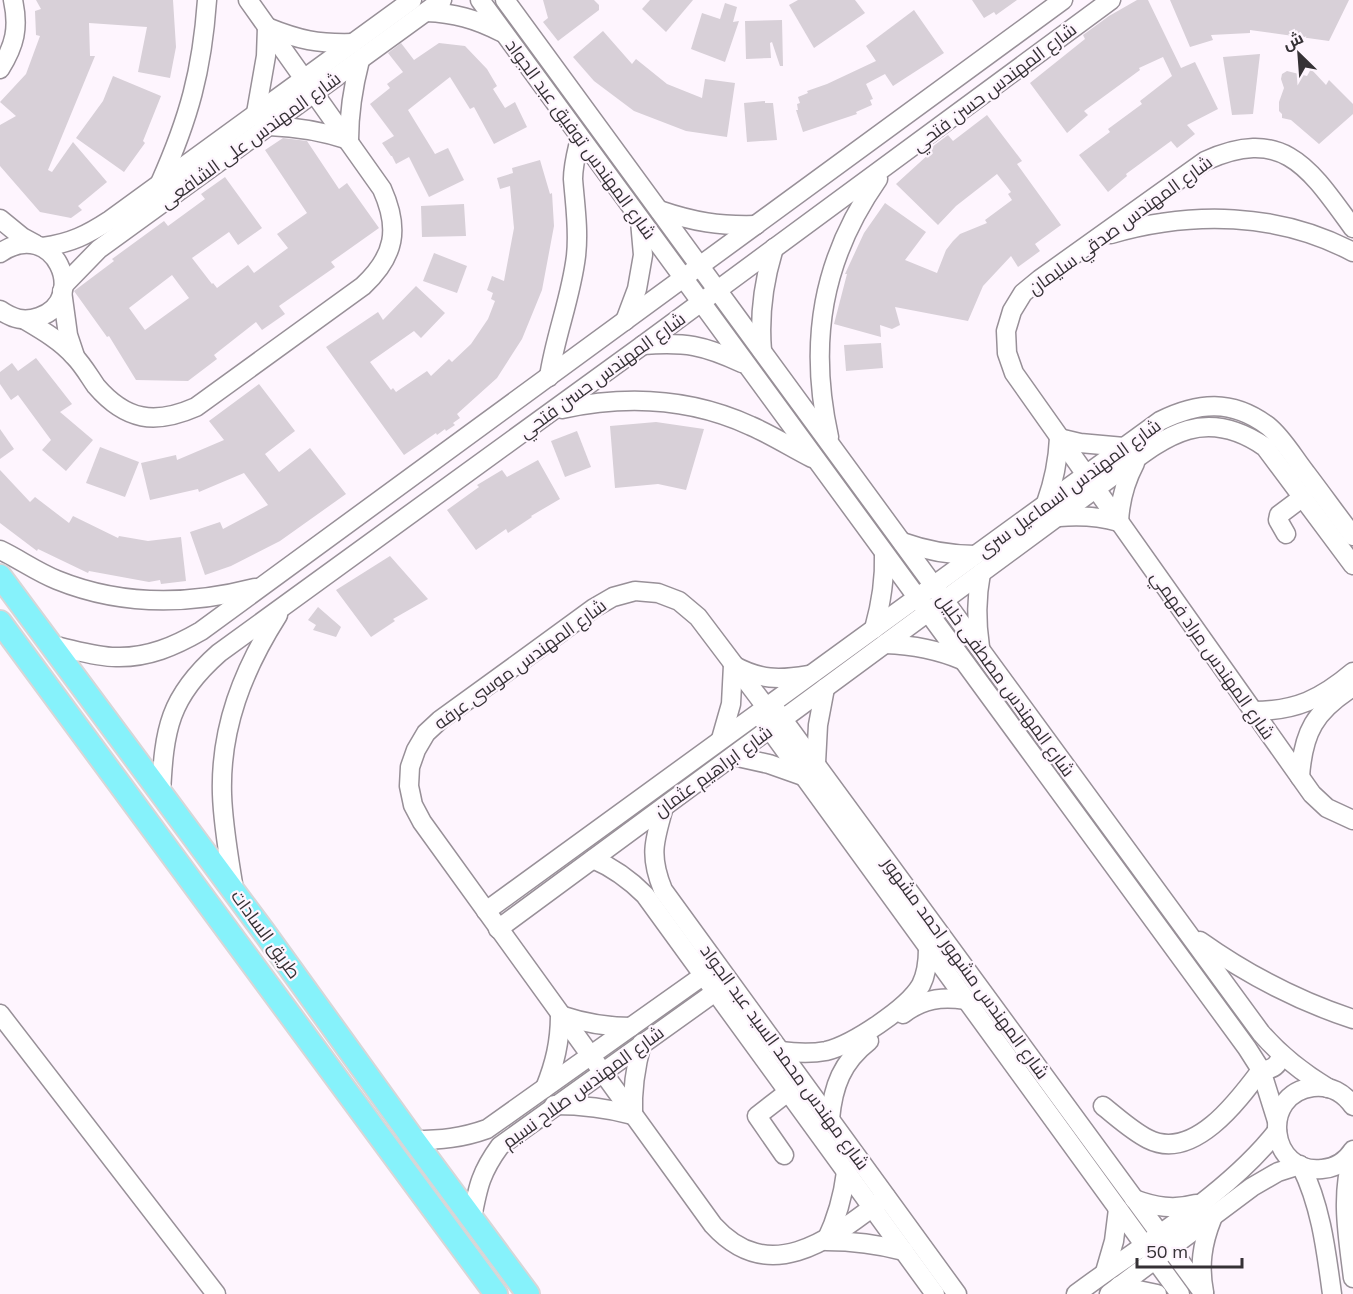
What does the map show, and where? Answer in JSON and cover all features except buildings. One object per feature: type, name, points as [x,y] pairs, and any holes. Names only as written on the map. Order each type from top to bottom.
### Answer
[{"type":"main road","name":"طريق السادات","points":[[0,576],[528,1294]]},
{"type":"main road","name":"طريق السادات","points":[[0,622],[496,1294]]},
{"type":"main road","points":[[300,1029],[322,1011]]},
{"type":"street","points":[[0,69],[12,48],[16,24],[13,0]]},
{"type":"street","points":[[160,184],[180,138],[195,90],[204,41],[207,0]]},
{"type":"street","points":[[0,219],[22,237],[58,260],[62,269],[68,335],[75,356],[95,385],[110,402],[130,413],[152,418],[175,416],[196,407],[363,286],[379,271],[389,252],[393,231],[391,209],[382,189],[349,140],[248,0]]},
{"type":"street","name":"شارع المهندس على الشافعى","points":[[21,319],[42,316],[53,308],[63,288],[99,249],[262,120],[419,6],[442,0]]},
{"type":"street","name":"شارع المهندس توفيق عبد الجواد","points":[[480,0],[683,279]]},
{"type":"street","name":"شارع المهندس توفيق عبد الجواد","points":[[506,0],[700,266]]},
{"type":"street","points":[[517,0],[521,21]]},
{"type":"street","name":"شارع المهندس حسن فتحي","points":[[51,645],[116,657],[146,655],[175,646],[201,631],[1063,0]]},
{"type":"street","name":"شارع المهندس حسن فتحي","points":[[161,794],[165,739],[172,714],[184,691],[219,653],[643,345],[1111,0]]},
{"type":"street","points":[[419,6],[481,21],[505,34]]},
{"type":"street","points":[[267,27],[294,38],[356,52],[349,140]]},
{"type":"street","points":[[267,27],[262,120],[323,131],[349,140]]},
{"type":"street","name":"شارع المهندس على الشافعى","points":[[0,253],[11,246],[23,243],[39,246],[65,244],[88,234],[160,184],[262,120]]},
{"type":"street","points":[[549,377],[552,350],[573,281],[578,225],[573,177],[580,138]]},
{"type":"street","name":"شارع المهندس صدقي سليمان","points":[[1090,482],[1014,373],[1007,353],[1006,331],[1012,311],[1023,293],[1205,161],[1228,150],[1253,147],[1278,151],[1300,163],[1318,180],[1353,228]]},
{"type":"street","points":[[831,445],[822,404],[818,362],[821,320],[829,278],[843,238],[862,201],[886,166]]},
{"type":"street","points":[[659,210],[690,221],[723,226],[756,225]]},
{"type":"street","points":[[1098,238],[1155,223],[1194,218],[1243,219],[1292,228],[1338,244],[1353,252]]},
{"type":"street","points":[[625,321],[637,289],[643,255],[640,221]]},
{"type":"street","points":[[762,351],[760,325],[762,299],[766,273],[774,248]]},
{"type":"street","name":"شارع المهندس مصطفى خليل","points":[[700,266],[1261,1033],[1281,1054],[1312,1078],[1341,1094],[1353,1106]]},
{"type":"street","name":"شارع المهندس مصطفى خليل","points":[[683,279],[1261,1070],[1282,1150],[1300,1166]]},
{"type":"street","points":[[0,310],[21,319],[75,356]]},
{"type":"street","points":[[0,327],[21,319]]},
{"type":"street","points":[[643,345],[678,343],[713,349],[745,364]]},
{"type":"street","points":[[554,410],[594,402],[634,399],[675,403],[714,411],[752,426],[815,459]]},
{"type":"street","name":"شارع المهندس اسماعيل سرى","points":[[1130,454],[1160,421],[1181,411],[1204,406],[1227,407],[1250,415],[1269,427],[1285,445],[1347,534],[1351,557]]},
{"type":"street","name":"شارع المهندس اسماعيل سرى","points":[[928,613],[981,573],[1052,511],[1130,454],[1185,430],[1206,426],[1227,428],[1247,435],[1265,447],[1304,497],[1347,534]]},
{"type":"street","points":[[1059,438],[1130,454],[1120,500],[1119,522],[1098,516],[1052,511],[1059,438]]},
{"type":"street","name":"شارع المهندس مراد فهمي","points":[[1090,482],[1312,794],[1327,808],[1353,820]]},
{"type":"street","points":[[1286,534],[1278,520],[1279,515],[1304,497]]},
{"type":"street","name":"شارع المهندس اسماعيل سرى","points":[[917,598],[975,555],[1052,511]]},
{"type":"street","points":[[902,542],[925,551],[950,555],[975,555]]},
{"type":"street","points":[[0,550],[55,580],[96,592],[138,600],[192,600],[224,596],[265,585]]},
{"type":"street","points":[[874,629],[885,579],[884,554]]},
{"type":"street","points":[[980,649],[976,624],[976,598],[981,573]]},
{"type":"street","name":"شارع المهندس موسى عرفه","points":[[765,708],[698,617],[679,601],[658,593],[636,591],[613,597],[594,608],[440,720],[426,733],[416,750],[410,768],[409,786],[413,805],[422,822],[590,1057],[726,1240],[743,1250],[762,1256],[791,1253],[826,1241]]},
{"type":"street","name":"شارع ابراهيم عثمان","points":[[486,912],[917,598]]},
{"type":"street","points":[[234,892],[221,792],[225,743],[237,695],[256,649],[283,608]]},
{"type":"street","name":"شارع ابراهيم عثمان","points":[[498,929],[928,613]]},
{"type":"street","points":[[885,644],[912,645],[938,650],[963,661]]},
{"type":"street","points":[[721,739],[731,704],[734,665],[750,674],[770,678],[790,678],[810,674]]},
{"type":"street","points":[[1300,777],[1302,752],[1310,728],[1325,708],[1345,688],[1353,672]]},
{"type":"street","points":[[733,756],[769,764],[809,769],[825,688]]},
{"type":"street","points":[[1253,711],[1276,711],[1299,706],[1345,688]]},
{"type":"street","name":"شارع المهندس مشهور احمد مشهور","points":[[765,708],[1204,1294]]},
{"type":"street","name":"شارع المهندس مشهور احمد مشهور","points":[[809,769],[928,949],[1180,1294]]},
{"type":"street","name":"شارع مهندس محمد السيد عبد الجواد","points":[[664,807],[653,852],[655,872],[663,890],[710,970]]},
{"type":"street","name":"شارع مهندس محمد السيد عبد الجواد","points":[[593,859],[612,868],[637,887],[780,1051],[830,1119],[904,1251],[935,1294]]},
{"type":"street","points":[[1187,932],[1230,962],[1276,988],[1325,1010],[1353,1019]]},
{"type":"street","points":[[830,1119],[832,1101],[844,1067],[855,1052],[908,1001],[920,985],[928,967],[928,949]]},
{"type":"street","name":"شارع المهندس صلاح نسيم","points":[[414,1140],[466,1137],[488,1129],[710,970]]},
{"type":"street","name":"شارع مهندس محمد السيد عبد الجواد","points":[[722,986],[788,1092],[846,1172],[879,1203],[957,1294]]},
{"type":"street","name":"شارع المهندس صلاح نسيم","points":[[472,1218],[477,1190],[485,1166],[500,1146],[722,986]]},
{"type":"street","points":[[780,1051],[803,1053],[826,1051],[848,1044],[912,1007],[929,1000],[948,997],[965,1000]]},
{"type":"street","points":[[0,1014],[216,1294]]},
{"type":"street","points":[[544,1089],[554,1066],[560,1041],[560,1015],[583,1023],[607,1027],[631,1027]]},
{"type":"street","points":[[554,1105],[607,1108],[633,1115],[634,1075],[642,1043]]},
{"type":"street","points":[[1103,1106],[1150,1140],[1168,1144],[1184,1143],[1221,1117],[1261,1070],[1275,1067],[1280,1061],[1281,1054]]},
{"type":"street","points":[[1076,1294],[1200,1203],[1248,1164],[1277,1126],[1284,1104],[1299,1091],[1318,1086],[1330,1088],[1353,1080]]},
{"type":"street","points":[[784,1155],[757,1116],[788,1092]]},
{"type":"street","points":[[1114,1290],[1262,1181],[1278,1172],[1300,1166],[1316,1170],[1325,1169],[1343,1161],[1353,1150]]},
{"type":"street","points":[[1353,1155],[1347,1190],[1346,1215],[1353,1278]]},
{"type":"street","points":[[1248,1164],[1253,1165],[1260,1172],[1262,1181]]},
{"type":"street","points":[[1300,1166],[1309,1183],[1323,1231],[1332,1294]]},
{"type":"street","points":[[826,1241],[843,1196],[846,1172]]},
{"type":"street","points":[[1134,1198],[1150,1205],[1167,1208],[1200,1203]]},
{"type":"street","points":[[826,1241],[879,1203]]},
{"type":"street","points":[[1105,1272],[1114,1241],[1118,1209]]},
{"type":"street","points":[[1204,1294],[1201,1257],[1204,1237],[1212,1219]]},
{"type":"street","points":[[826,1241],[878,1244],[904,1251]]},
{"type":"street","points":[[1114,1290],[1157,1294]]}]
